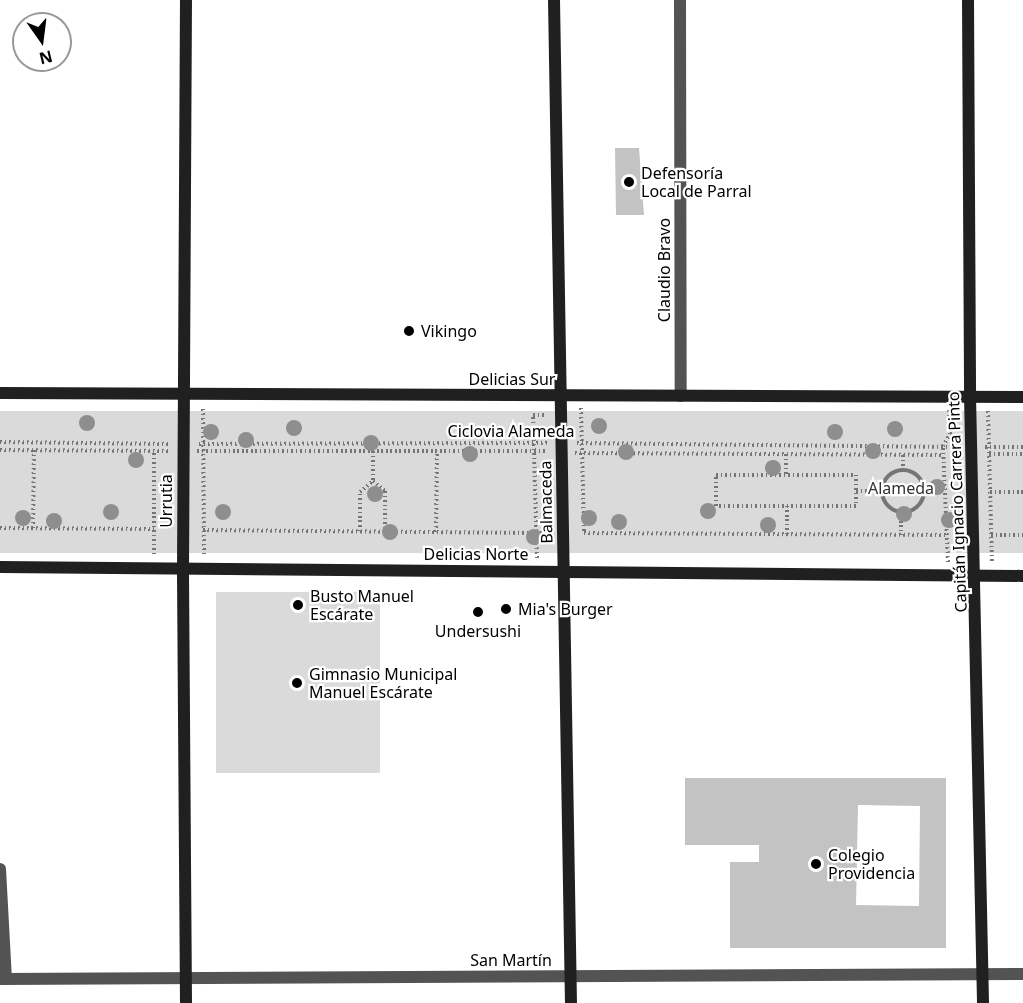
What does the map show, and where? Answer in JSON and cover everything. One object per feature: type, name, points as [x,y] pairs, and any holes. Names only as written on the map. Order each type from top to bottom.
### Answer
[{"type":"street","name":"Urrutia","points":[[186,0],[183,394],[186,1003]]},
{"type":"street","name":"Balmaceda","points":[[554,0],[571,1003]]},
{"type":"street","name":"Claudio Bravo","points":[[680,0],[681,396]]},
{"type":"street","name":"Capitán Ignacio Carrera Pinto","points":[[968,0],[970,396],[976,576],[983,1003]]},
{"type":"street","name":"Delicias Sur","points":[[0,393],[1023,397]]},
{"type":"street","name":"Delicias Norte","points":[[0,567],[154,570],[563,570],[1023,576]]},
{"type":"street","points":[[0,869],[3,979]]},
{"type":"street","name":"San Martín","points":[[3,979],[1023,974]]},
{"type":"path","points":[[203,395],[204,570]]},
{"type":"path","points":[[581,396],[584,533]]},
{"type":"path","points":[[948,396],[950,434],[943,446],[943,455],[949,575]]},
{"type":"path","points":[[988,396],[992,576]]},
{"type":"path","points":[[537,570],[533,415],[581,415]]},
{"type":"path","name":"Ciclovia Alameda","points":[[0,442],[183,448],[203,445],[534,443],[562,447],[582,443],[1023,447]]},
{"type":"path","points":[[0,450],[154,451],[183,448],[203,451],[534,451],[562,447],[582,453],[943,455]]},
{"type":"path","points":[[33,528],[34,450]]},
{"type":"path","points":[[154,451],[154,570]]},
{"type":"path","points":[[360,531],[360,492],[373,481],[373,451]]},
{"type":"path","points":[[436,532],[437,451]]},
{"type":"path","points":[[786,454],[786,475]]},
{"type":"path","points":[[989,454],[1023,454]]},
{"type":"path","points":[[903,455],[903,469]]},
{"type":"path","points":[[903,469],[921,478],[924,491],[915,509],[901,512],[888,506],[881,491],[889,474],[903,469]]},
{"type":"path","points":[[717,475],[786,475],[856,475],[856,506],[716,506],[717,475]]},
{"type":"path","points":[[373,481],[385,491],[385,531]]},
{"type":"path","points":[[856,491],[881,491]]},
{"type":"path","points":[[990,492],[1023,492]]},
{"type":"path","points":[[787,506],[787,534]]},
{"type":"path","points":[[901,512],[901,535]]},
{"type":"path","points":[[0,528],[154,529]]},
{"type":"path","points":[[204,530],[947,535]]},
{"type":"path","points":[[991,535],[1023,535]]},
{"type":"green space","name":"Alameda","points":[[0,411],[1023,411],[1023,553],[0,553]]},
{"type":"green space","name":"Gimnasio Municipal Manuel Escárate","points":[[216,592],[380,592],[380,773],[216,773]]},
{"type":"building","name":"Defensoría Local de Parral","points":[[615,148],[639,148],[644,215],[616,215]]},
{"type":"building","points":[[685,778],[946,778],[946,948],[730,948],[730,862],[759,862],[759,845],[685,845]],"holes":[[[858,805],[920,806],[919,906],[856,905]]]},
{"type":"place","name":"Defensoría Local de Parral","points":[[629,182]]},
{"type":"place","name":"Vikingo","points":[[409,331]]},
{"type":"place","name":"Busto Manuel Escárate","points":[[298,605]]},
{"type":"place","name":"Mia's Burger","points":[[506,609]]},
{"type":"place","name":"Undersushi","points":[[478,612]]},
{"type":"place","name":"Gimnasio Municipal Manuel Escárate","points":[[297,683]]},
{"type":"place","name":"Colegio Providencia","points":[[816,864]]}]
